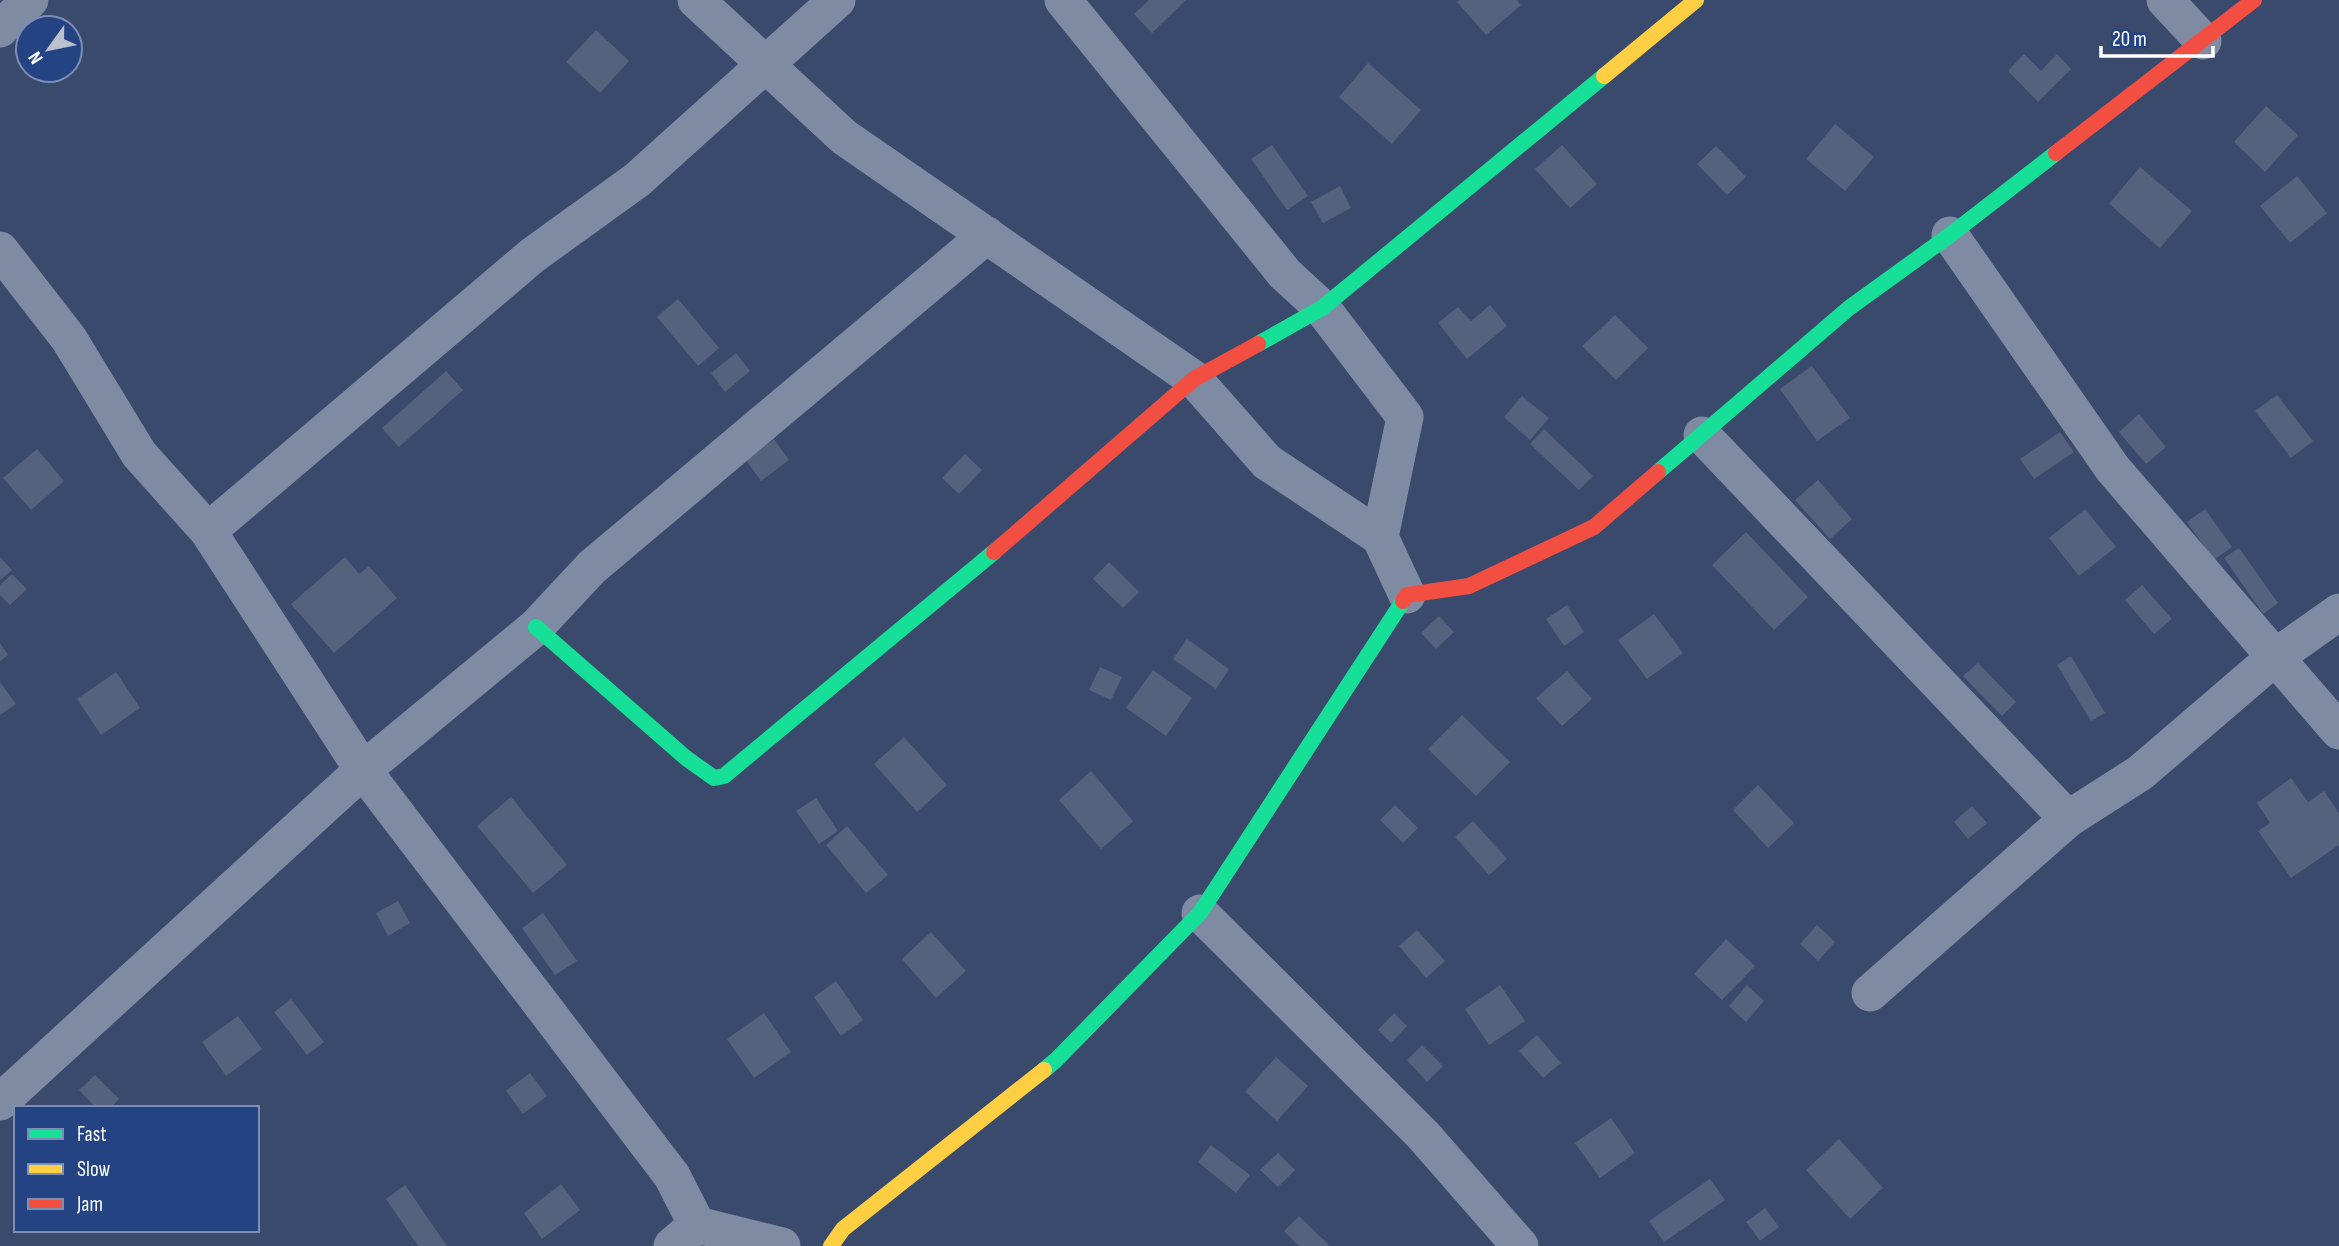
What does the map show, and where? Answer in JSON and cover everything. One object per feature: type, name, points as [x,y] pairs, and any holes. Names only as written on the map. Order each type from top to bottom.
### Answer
[{"type":"street","points":[[0,29],[30,0]]},
{"type":"street","points":[[696,0],[844,137],[1194,379],[1267,462],[1380,537],[1407,595]]},
{"type":"street","points":[[208,531],[533,255],[636,180],[837,0]]},
{"type":"street","points":[[1063,0],[1285,274],[1322,308],[1405,417],[1380,537]]},
{"type":"street","points":[[536,627],[686,758],[714,778],[724,776],[984,560],[1194,379],[1322,308],[1696,0]]},
{"type":"street","points":[[2165,0],[2203,41]]},
{"type":"street","points":[[831,1246],[843,1229],[1056,1060],[1200,913],[1407,595],[1469,586],[1594,527],[1850,308],[1950,235],[2254,0]]},
{"type":"street","points":[[0,1102],[363,770],[536,627],[593,567],[987,235]]},
{"type":"street","points":[[1950,235],[2113,469],[2339,731]]},
{"type":"street","points":[[0,250],[69,339],[139,454],[208,531],[363,770],[672,1176],[684,1235],[782,1246]]},
{"type":"street","points":[[1702,435],[2068,819]]},
{"type":"street","points":[[1870,993],[2068,819],[2140,773],[2274,658],[2339,612]]},
{"type":"street","points":[[1200,913],[1423,1135],[1520,1246]]},
{"type":"building","points":[[1149,0],[1186,0],[1152,33],[1134,14]]},
{"type":"building","points":[[1517,0],[1521,5],[1486,35],[1457,2]]},
{"type":"building","points":[[596,30],[629,61],[600,93],[566,62]]},
{"type":"building","points":[[2024,54],[2041,71],[2057,54],[2071,69],[2038,102],[2008,71]]},
{"type":"building","points":[[1368,63],[1421,110],[1392,144],[1339,97]]},
{"type":"building","points":[[2266,106],[2298,135],[2265,172],[2234,142]]},
{"type":"building","points":[[1835,124],[1874,157],[1845,191],[1806,159]]},
{"type":"building","points":[[1272,145],[1308,196],[1287,210],[1251,159]]},
{"type":"building","points":[[1562,145],[1597,184],[1570,208],[1535,169]]},
{"type":"building","points":[[1716,146],[1746,177],[1727,195],[1697,164]]},
{"type":"building","points":[[2140,167],[2192,211],[2160,248],[2109,204]]},
{"type":"building","points":[[2297,176],[2327,213],[2290,243],[2260,206]]},
{"type":"building","points":[[1340,186],[1351,208],[1323,223],[1311,202]]},
{"type":"building","points":[[678,299],[719,348],[698,366],[657,317]]},
{"type":"building","points":[[1490,305],[1507,326],[1467,359],[1438,323],[1458,307],[1471,321]]},
{"type":"building","points":[[1615,315],[1648,348],[1616,380],[1582,346]]},
{"type":"building","points":[[736,353],[750,371],[725,392],[711,373]]},
{"type":"building","points":[[1812,366],[1850,418],[1817,441],[1780,389]]},
{"type":"building","points":[[446,371],[463,390],[399,447],[382,428]]},
{"type":"building","points":[[2277,395],[2313,441],[2291,458],[2255,411]]},
{"type":"building","points":[[1522,396],[1549,418],[1530,440],[1504,417]]},
{"type":"building","points":[[2139,414],[2166,447],[2146,464],[2119,432]]},
{"type":"building","points":[[1544,429],[1593,476],[1579,490],[1530,444]]},
{"type":"building","points":[[2060,432],[2074,452],[2034,479],[2020,459]]},
{"type":"building","points":[[774,439],[789,460],[761,481],[746,460]]},
{"type":"building","points":[[37,449],[64,481],[31,510],[3,478]]},
{"type":"building","points":[[965,454],[982,470],[959,494],[942,478]]},
{"type":"building","points":[[1818,480],[1852,519],[1830,539],[1795,500]]},
{"type":"building","points":[[2085,509],[2116,547],[2079,576],[2049,538]]},
{"type":"building","points":[[2205,509],[2232,547],[2214,560],[2187,522]]},
{"type":"building","points":[[1746,532],[1808,597],[1774,630],[1712,565]]},
{"type":"building","points":[[2239,548],[2278,603],[2263,614],[2224,558]]},
{"type":"building","points":[[0,557],[12,570],[0,580]]},
{"type":"building","points":[[345,557],[359,574],[369,566],[397,598],[334,653],[291,604]]},
{"type":"building","points":[[1109,562],[1139,592],[1123,608],[1093,579]]},
{"type":"building","points":[[12,574],[27,589],[10,605],[0,595],[0,585]]},
{"type":"building","points":[[2142,585],[2172,619],[2154,634],[2125,600]]},
{"type":"building","points":[[1567,605],[1584,632],[1564,646],[1546,619]]},
{"type":"building","points":[[1654,614],[1683,653],[1647,679],[1618,640]]},
{"type":"building","points":[[1439,616],[1454,632],[1436,649],[1421,633]]},
{"type":"building","points":[[1187,639],[1229,669],[1216,689],[1173,659]]},
{"type":"building","points":[[0,643],[8,655],[0,661]]},
{"type":"building","points":[[2071,656],[2105,713],[2091,721],[2057,665]]},
{"type":"building","points":[[1978,663],[2016,702],[2002,716],[1963,676]]},
{"type":"building","points":[[1100,667],[1122,677],[1111,700],[1089,690]]},
{"type":"building","points":[[1153,670],[1192,698],[1166,736],[1126,708]]},
{"type":"building","points":[[1567,671],[1592,699],[1562,726],[1536,698]]},
{"type":"building","points":[[116,672],[140,708],[101,735],[77,699]]},
{"type":"building","points":[[0,682],[16,704],[0,715]]},
{"type":"building","points":[[1462,715],[1510,762],[1476,796],[1428,749]]},
{"type":"building","points":[[904,737],[947,785],[917,812],[874,764]]},
{"type":"building","points":[[1091,771],[1133,821],[1101,849],[1059,800]]},
{"type":"building","points":[[2291,778],[2308,802],[2324,791],[2339,813],[2339,845],[2291,878],[2258,831],[2270,823],[2257,803]]},
{"type":"building","points":[[1758,785],[1794,823],[1768,848],[1733,810]]},
{"type":"building","points":[[511,797],[567,865],[533,893],[477,826]]},
{"type":"building","points":[[816,798],[838,831],[819,844],[796,811]]},
{"type":"building","points":[[1395,805],[1418,828],[1403,843],[1380,820]]},
{"type":"building","points":[[1972,806],[1987,823],[1968,839],[1954,822]]},
{"type":"building","points":[[1473,821],[1507,859],[1489,875],[1455,837]]},
{"type":"building","points":[[847,826],[888,875],[866,893],[826,845]]},
{"type":"building","points":[[398,901],[410,923],[388,936],[376,913]]},
{"type":"building","points":[[543,913],[577,961],[555,975],[522,928]]},
{"type":"building","points":[[1817,925],[1835,942],[1818,961],[1800,944]]},
{"type":"building","points":[[1417,930],[1445,961],[1426,978],[1399,946]]},
{"type":"building","points":[[931,932],[966,971],[936,998],[902,959]]},
{"type":"building","points":[[1726,939],[1755,966],[1722,1000],[1694,974]]},
{"type":"building","points":[[836,981],[863,1020],[841,1036],[814,997]]},
{"type":"building","points":[[1500,985],[1525,1021],[1489,1045],[1465,1009]]},
{"type":"building","points":[[1747,985],[1764,1001],[1746,1022],[1729,1006]]},
{"type":"building","points":[[291,999],[324,1042],[307,1055],[274,1012]]},
{"type":"building","points":[[764,1013],[791,1052],[754,1078],[727,1039]]},
{"type":"building","points":[[1394,1013],[1407,1026],[1391,1043],[1378,1030]]},
{"type":"building","points":[[238,1016],[262,1049],[226,1076],[202,1042]]},
{"type":"building","points":[[1537,1035],[1561,1063],[1543,1078],[1519,1051]]},
{"type":"building","points":[[1422,1045],[1443,1066],[1427,1082],[1407,1060]]},
{"type":"building","points":[[1276,1057],[1308,1086],[1277,1121],[1245,1092]]},
{"type":"building","points":[[530,1073],[547,1096],[523,1114],[506,1091]]},
{"type":"building","points":[[95,1075],[119,1099],[112,1106],[94,1106],[79,1090]]},
{"type":"building","points":[[1611,1118],[1635,1153],[1600,1178],[1575,1143]]},
{"type":"building","points":[[1839,1139],[1883,1188],[1850,1219],[1806,1170]]},
{"type":"building","points":[[1211,1145],[1250,1175],[1236,1193],[1198,1162]]},
{"type":"building","points":[[1278,1153],[1295,1170],[1278,1187],[1260,1170]]},
{"type":"building","points":[[1710,1179],[1725,1200],[1664,1242],[1649,1221]]},
{"type":"building","points":[[561,1184],[580,1210],[542,1239],[524,1213]]},
{"type":"building","points":[[405,1185],[447,1246],[418,1246],[386,1199]]},
{"type":"building","points":[[1765,1208],[1779,1227],[1760,1241],[1746,1222]]},
{"type":"building","points":[[1299,1216],[1330,1246],[1299,1246],[1284,1231]]},
{"type":"traffic: fast","points":[[1258,344],[1322,308],[1604,76]]},
{"type":"traffic: fast","points":[[1658,472],[1849,308],[1950,235],[2056,153]]},
{"type":"traffic: fast","points":[[536,627],[686,758],[714,778],[724,776],[994,552]]},
{"type":"traffic: fast","points":[[1044,1070],[1200,913],[1403,601]]},
{"type":"traffic: slow","points":[[1604,76],[1696,0]]},
{"type":"traffic: slow","points":[[831,1246],[843,1229],[1044,1070]]},
{"type":"traffic: jam","points":[[2056,153],[2254,0]]},
{"type":"traffic: jam","points":[[994,552],[1194,379],[1258,344]]},
{"type":"traffic: jam","points":[[1403,601],[1407,595],[1469,586],[1594,527],[1658,472]]}]
